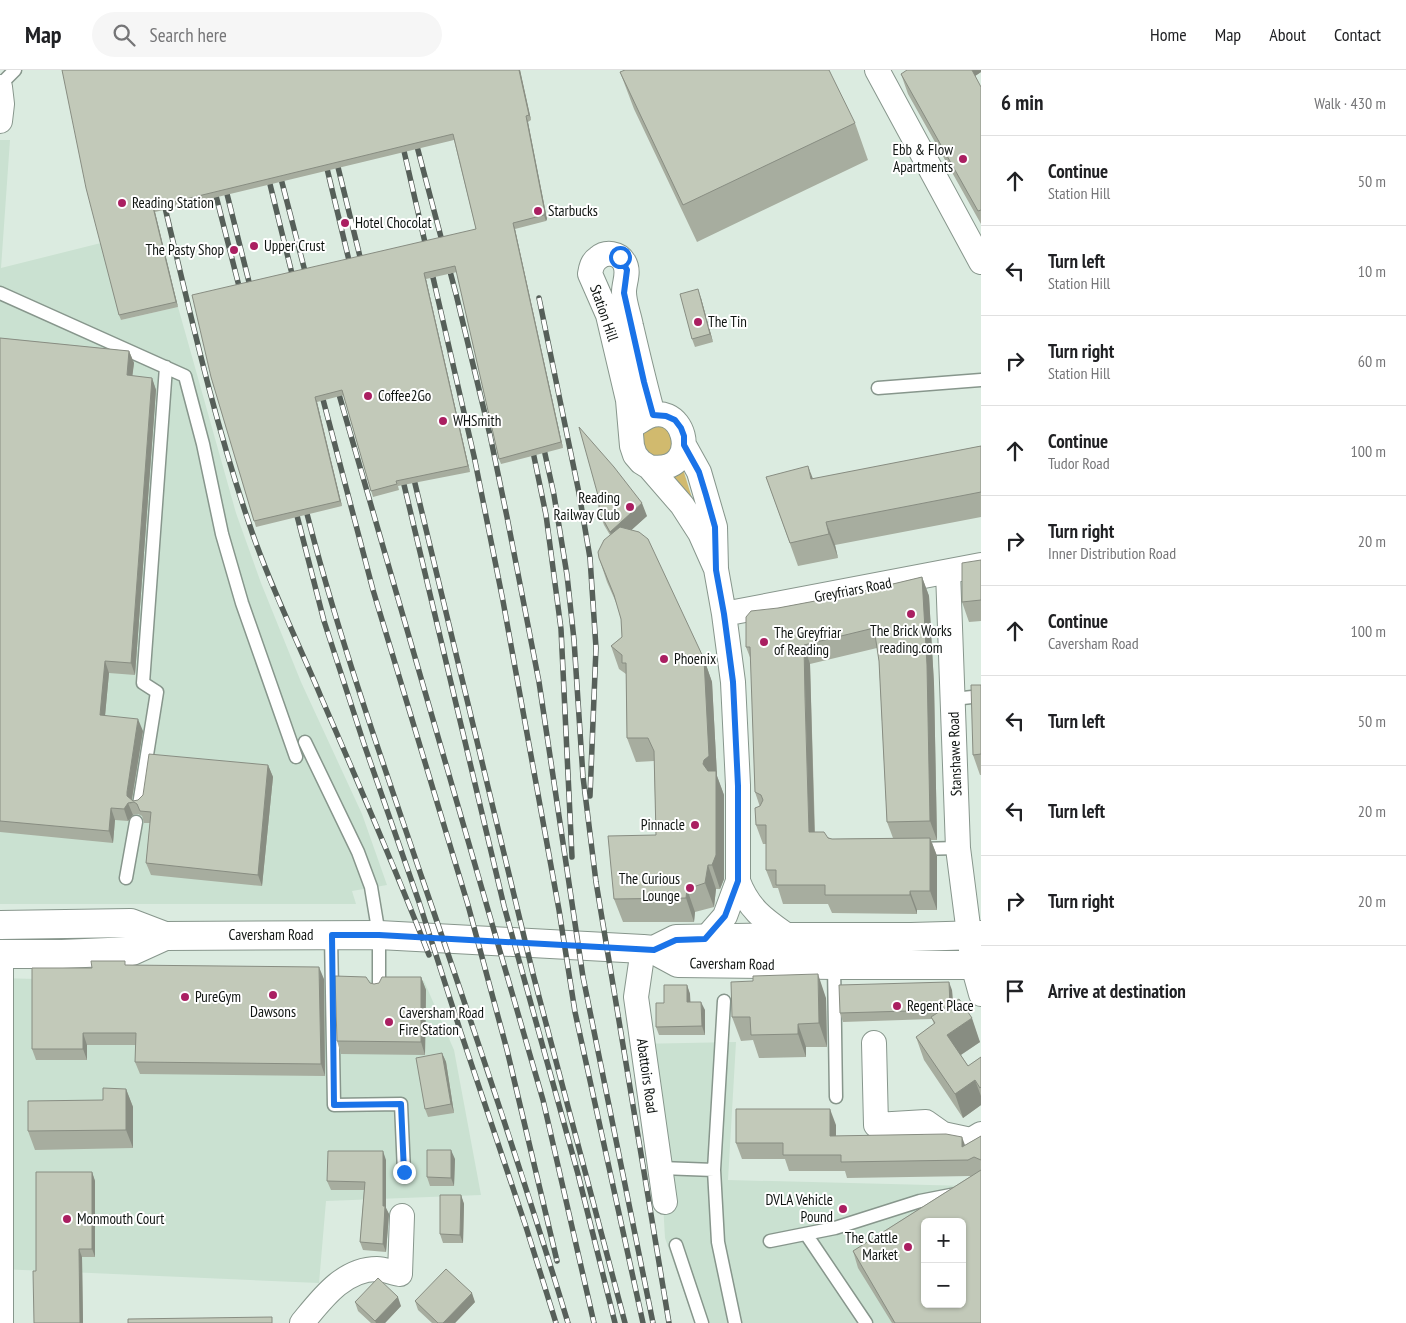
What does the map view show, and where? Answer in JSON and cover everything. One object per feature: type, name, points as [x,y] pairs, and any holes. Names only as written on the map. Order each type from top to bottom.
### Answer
[{"type":"main road","name":"Caversham Road","points":[[0,925],[131,923],[165,936],[379,935],[648,949],[676,940],[789,937],[972,947]]},
{"type":"main road","name":"Caversham Road","points":[[0,954],[132,951],[165,936]]},
{"type":"main road","name":"Caversham Road","points":[[648,949],[678,963],[834,965],[972,947]]},
{"type":"street","points":[[880,71],[981,262]]},
{"type":"street","points":[[0,86],[2,99],[0,122]]},
{"type":"street","name":"Station Hill","points":[[716,570],[700,533],[682,505],[649,467],[635,455],[632,446],[628,400],[608,316],[590,274],[591,267],[599,256],[614,254],[620,257],[627,270],[624,293],[653,415],[666,416],[675,420],[681,428],[684,436],[684,445],[699,472],[715,527],[716,570],[733,682],[732,786],[744,821],[738,881]]},
{"type":"street","points":[[631,437],[634,428],[640,421],[653,415]]},
{"type":"street","points":[[649,467],[658,468],[675,462],[681,454],[684,445]]},
{"type":"street","name":"Greyfriars Road","points":[[724,614],[981,565]]},
{"type":"street","name":"Stanshawe Road","points":[[948,572],[958,848],[972,947],[981,994]]},
{"type":"street","points":[[738,881],[754,910],[789,937]]},
{"type":"street","points":[[705,939],[725,916],[738,881]]},
{"type":"street","name":"Abattoirs Road","points":[[648,949],[636,997],[666,1202]]},
{"type":"street","points":[[0,954],[2,1323]]},
{"type":"street","points":[[874,1042],[876,1125],[926,1122],[943,1134],[971,1140],[981,1134]]},
{"type":"street","points":[[302,1323],[327,1293],[356,1273],[378,1269],[400,1274],[402,1216]]},
{"type":"lane","points":[[0,86],[15,70]]},
{"type":"lane","points":[[0,293],[185,376],[204,444],[225,544],[242,603],[296,757]]},
{"type":"lane","points":[[139,805],[157,692],[143,683],[166,368]]},
{"type":"lane","points":[[878,388],[981,380]]},
{"type":"lane","points":[[954,699],[981,696]]},
{"type":"lane","points":[[305,742],[358,852],[371,887],[379,935],[379,989]]},
{"type":"lane","points":[[126,878],[136,822]]},
{"type":"lane","points":[[909,849],[958,848]]},
{"type":"lane","points":[[332,935],[334,1105],[401,1104],[404,1172]]},
{"type":"lane","points":[[834,965],[836,1097]]},
{"type":"lane","points":[[724,1001],[714,1170],[718,1242],[735,1323]]},
{"type":"lane","points":[[661,1168],[714,1170]]},
{"type":"lane","points":[[770,1241],[835,1228],[920,1201],[961,1192],[981,1181]]},
{"type":"lane","points":[[806,1234],[866,1323]]},
{"type":"lane","points":[[676,1245],[702,1323]]},
{"type":"shaded area","points":[[0,140],[10,140],[1,268],[101,243],[121,320],[178,307],[236,513],[261,583],[301,682],[362,814],[387,885],[352,891],[356,904],[0,904]]},
{"type":"shaded area","points":[[663,424],[676,439],[666,457],[647,455],[641,436],[644,430]]},
{"type":"shaded area","points":[[682,466],[692,498],[690,501],[668,470]]},
{"type":"shaded area","points":[[141,977],[424,981],[454,1050],[481,1195],[326,1201],[319,1283],[0,1269],[0,978]]},
{"type":"shaded area","points":[[736,1042],[728,1180],[969,1186],[981,1323],[695,1323],[665,1238],[661,1168],[635,1044]]},
{"type":"building","points":[[62,70],[519,70],[529,115],[526,116],[545,213],[544,215],[513,223],[561,442],[499,459],[455,266],[424,273],[468,466],[396,481],[397,484],[371,491],[342,390],[315,397],[340,501],[254,521],[211,377],[192,295],[476,229],[453,134],[153,207],[176,302],[119,315],[86,188]]},
{"type":"building","points":[[625,70],[829,70],[855,123],[683,205],[620,72]]},
{"type":"building","name":"Ebb & Flow Apartments","points":[[907,70],[972,70],[981,87],[981,210],[978,211],[901,74]]},
{"type":"building","name":"The Tin","points":[[698,289],[710,334],[692,339],[680,294]]},
{"type":"building","points":[[0,338],[129,351],[127,375],[152,378],[131,663],[105,661],[100,715],[138,719],[127,792],[127,796],[133,801],[138,800],[143,795],[149,754],[268,765],[258,875],[146,863],[151,812],[140,811],[134,802],[128,803],[124,809],[111,808],[109,831],[0,821]]},
{"type":"building","points":[[579,427],[642,503],[610,532],[599,512],[599,499]]},
{"type":"building","points":[[981,446],[981,492],[826,522],[829,534],[790,543],[766,477],[808,466],[811,479]]},
{"type":"building","points":[[620,527],[639,532],[648,539],[704,659],[709,756],[704,760],[703,764],[708,771],[716,771],[716,855],[712,865],[708,865],[705,883],[687,889],[686,898],[614,899],[608,836],[656,835],[654,751],[648,738],[627,738],[626,663],[622,663],[622,655],[611,646],[622,637],[621,619],[598,552],[604,540]]},
{"type":"building","points":[[981,560],[981,600],[962,602],[962,563]]},
{"type":"building","points":[[922,577],[927,665],[930,821],[887,822],[879,661],[874,628],[804,645],[805,697],[809,832],[824,832],[828,838],[832,839],[930,838],[930,891],[910,891],[910,895],[825,895],[825,885],[776,885],[776,870],[766,870],[766,825],[756,825],[755,808],[760,806],[763,800],[761,795],[755,792],[750,647],[746,647],[746,617],[751,611],[847,595]]},
{"type":"building","points":[[971,685],[981,685],[981,754],[973,755]]},
{"type":"building","points":[[91,961],[125,961],[125,965],[319,967],[321,1064],[135,1062],[136,1033],[83,1033],[83,1049],[32,1049],[32,968],[92,968]]},
{"type":"building","points":[[818,974],[819,1023],[798,1024],[798,1034],[751,1035],[750,1017],[732,1017],[731,982],[753,981],[753,976]]},
{"type":"building","name":"Caversham Road Fire Station","points":[[335,976],[366,977],[370,983],[374,984],[379,983],[382,977],[421,977],[421,1042],[337,1041]]},
{"type":"building","name":"Regent Place","points":[[949,982],[950,1005],[942,1010],[840,1013],[839,985]]},
{"type":"building","points":[[664,985],[687,985],[687,1002],[701,1002],[702,1026],[656,1027],[656,1003],[664,1003]]},
{"type":"building","points":[[959,999],[972,1018],[947,1035],[968,1066],[981,1057],[981,1087],[975,1080],[955,1094],[916,1037],[935,1023],[931,1017]]},
{"type":"building","points":[[442,1053],[451,1104],[425,1109],[416,1058]]},
{"type":"building","points":[[103,1088],[126,1089],[126,1130],[28,1131],[28,1101],[103,1100]]},
{"type":"building","points":[[736,1109],[830,1109],[830,1136],[946,1134],[962,1137],[962,1147],[981,1136],[981,1160],[974,1157],[968,1160],[841,1162],[841,1155],[783,1155],[783,1143],[736,1143]]},
{"type":"building","points":[[427,1150],[451,1150],[451,1178],[427,1177]]},
{"type":"building","points":[[328,1151],[383,1151],[383,1206],[385,1206],[383,1244],[360,1242],[365,1182],[327,1181]]},
{"type":"building","name":"The Cattle Market","points":[[981,1170],[981,1323],[895,1323],[853,1251]]},
{"type":"building","points":[[36,1172],[92,1172],[92,1249],[79,1249],[80,1323],[34,1323],[33,1271],[36,1271]]},
{"type":"building","points":[[440,1195],[461,1195],[460,1235],[440,1234]]},
{"type":"building","points":[[446,1269],[472,1293],[443,1323],[438,1323],[415,1301]]},
{"type":"building","points":[[378,1278],[398,1297],[375,1321],[355,1302]]},
{"type":"building","points":[[272,1317],[272,1323],[128,1323],[128,1319]]},
{"type":"railway","points":[[414,135],[456,294],[490,435],[507,517],[539,682],[583,977],[653,1323]]},
{"type":"railway","points":[[401,138],[474,456],[503,601],[559,910],[575,1012],[643,1323]]},
{"type":"railway","points":[[335,155],[363,269]]},
{"type":"railway","points":[[324,156],[352,273]]},
{"type":"railway","points":[[278,167],[308,283]]},
{"type":"railway","points":[[267,172],[295,286]]},
{"type":"railway","points":[[224,182],[252,294]]},
{"type":"railway","points":[[213,184],[242,298]]},
{"type":"railway","points":[[162,195],[214,407],[238,491],[259,553],[376,825],[429,955]]},
{"type":"railway","points":[[539,298],[579,493],[590,558],[596,648],[590,796]]},
{"type":"railway","points":[[336,384],[543,1100],[594,1323]]},
{"type":"railway","points":[[320,388],[373,590],[468,905],[507,1050],[557,1261]]},
{"type":"railway","points":[[542,440],[554,495],[567,575],[574,640],[583,777],[596,882],[669,1323]]},
{"type":"railway","points":[[531,442],[546,515],[561,629],[572,857]]},
{"type":"railway","points":[[412,471],[533,974],[625,1323]]},
{"type":"railway","points":[[401,472],[504,906],[578,1174],[615,1323]]},
{"type":"railway","points":[[304,502],[359,692],[497,1100],[568,1323]]},
{"type":"railway","points":[[294,504],[324,621],[364,744],[419,902],[556,1323]]},
{"type":"place","name":"Ebb & Flow Apartments","points":[[963,159]]},
{"type":"place","name":"Reading Station","points":[[122,203]]},
{"type":"place","name":"Starbucks","points":[[538,211]]},
{"type":"place","name":"Hotel Chocolat","points":[[345,223]]},
{"type":"place","name":"Upper Crust","points":[[254,246]]},
{"type":"place","name":"The Pasty Shop","points":[[234,250]]},
{"type":"place","name":"The Tin","points":[[698,322]]},
{"type":"place","name":"Coffee2Go","points":[[368,396]]},
{"type":"place","name":"WHSmith","points":[[443,421]]},
{"type":"place","name":"Reading Railway Club","points":[[630,507]]},
{"type":"place","name":"The Brick Works reading.com","points":[[911,614]]},
{"type":"place","name":"The Greyfriar of Reading","points":[[764,642]]},
{"type":"place","name":"Phoenix","points":[[664,659]]},
{"type":"place","name":"Pinnacle","points":[[695,825]]},
{"type":"place","name":"The Curious Lounge","points":[[690,888]]},
{"type":"place","name":"Dawsons","points":[[273,995]]},
{"type":"place","name":"PureGym","points":[[185,997]]},
{"type":"place","name":"Regent Place","points":[[897,1006]]},
{"type":"place","name":"Caversham Road Fire Station","points":[[389,1022]]},
{"type":"place","name":"DVLA Vehicle Pound","points":[[843,1209]]},
{"type":"place","name":"Monmouth Court","points":[[67,1219]]},
{"type":"place","name":"The Cattle Market","points":[[908,1247]]},
{"type":"route","points":[[404,1172],[401,1104],[334,1105],[332,935],[379,935],[654,950],[676,940],[705,939],[725,916],[738,881],[739,822],[733,682],[716,570],[715,527],[699,472],[684,445],[684,436],[681,428],[675,420],[666,416],[653,415],[624,293],[627,270],[620,257]]}]
